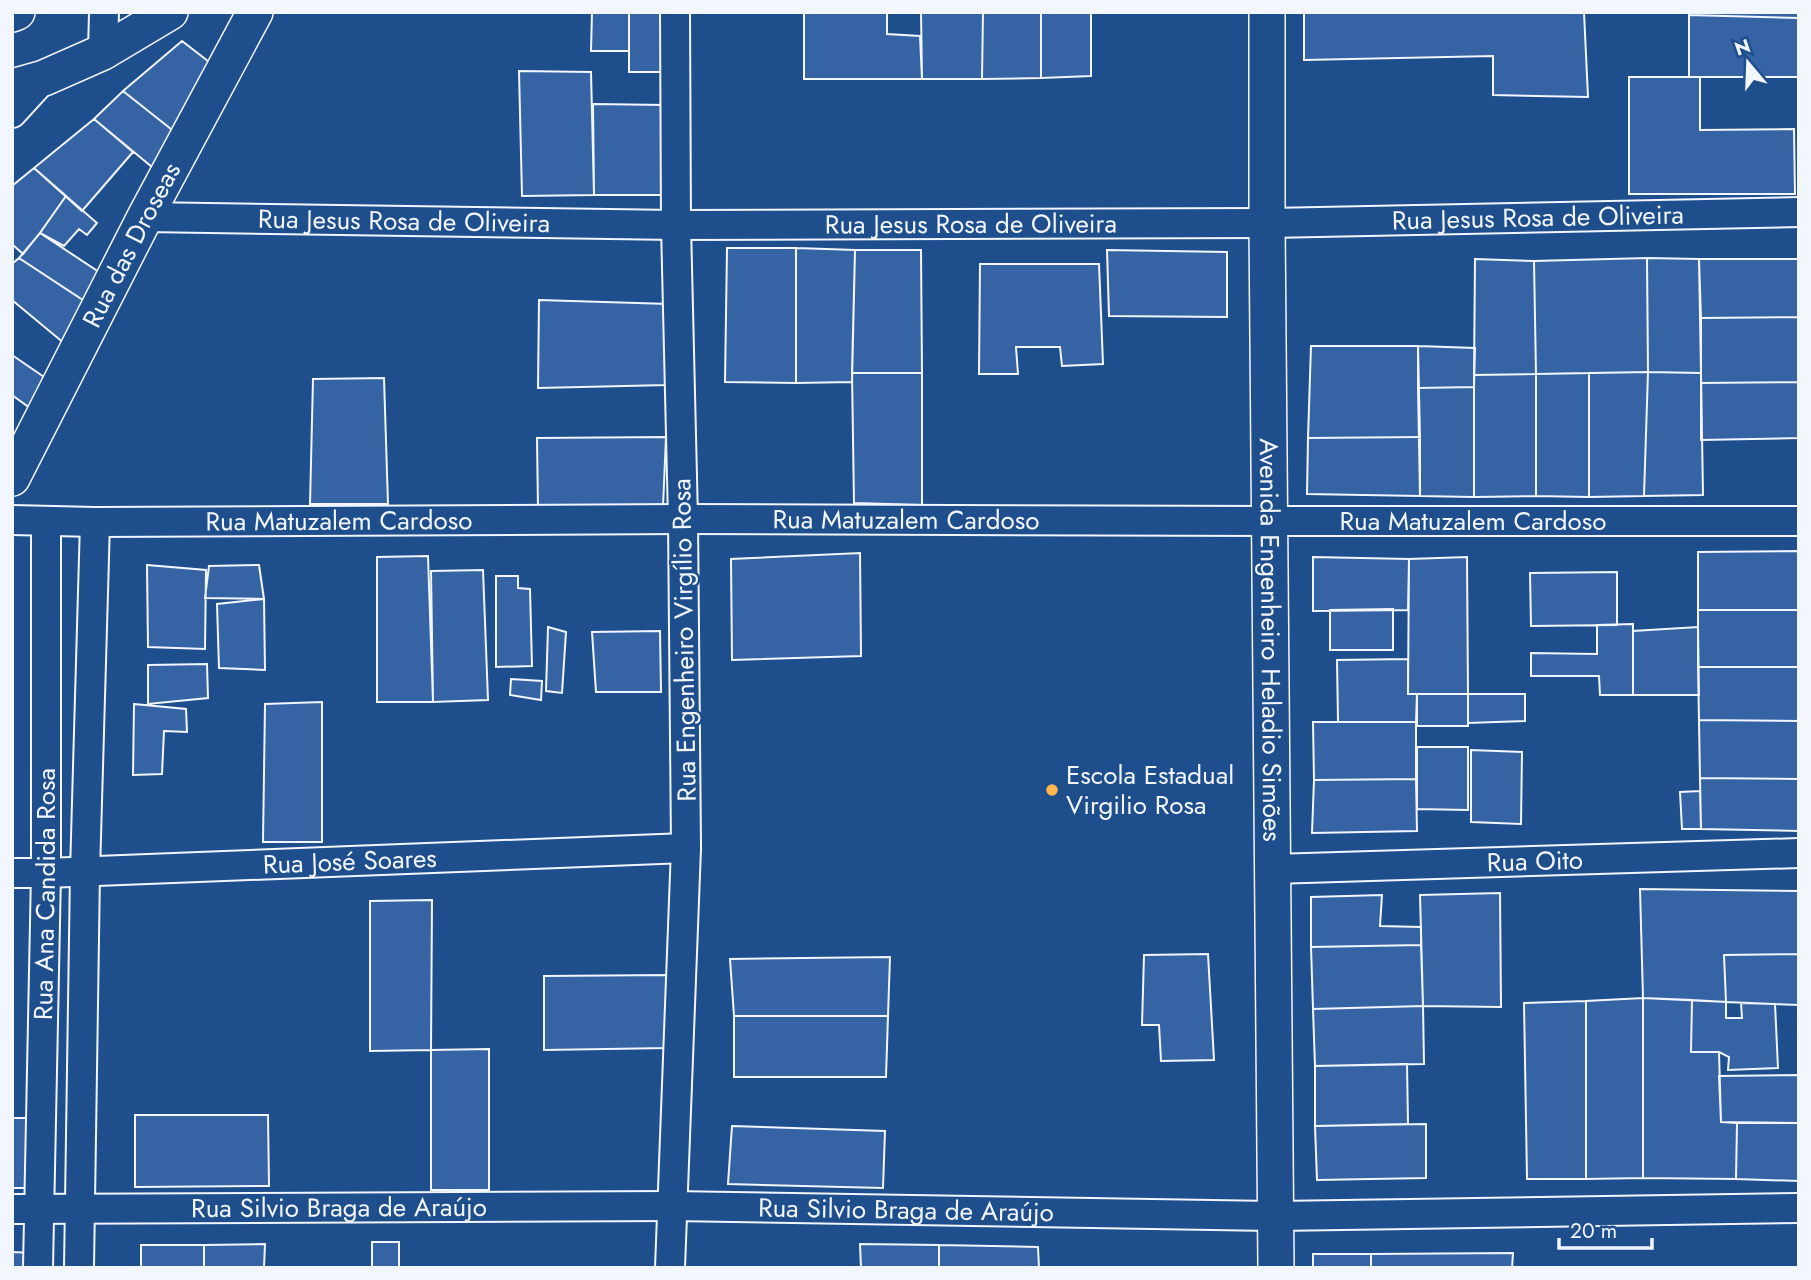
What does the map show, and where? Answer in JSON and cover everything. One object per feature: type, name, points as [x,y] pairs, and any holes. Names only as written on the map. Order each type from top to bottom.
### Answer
[{"type":"street","points":[[103,52],[104,12]]},
{"type":"street","points":[[12,113],[28,82],[103,52],[170,12]]},
{"type":"street","name":"Rua das Droseas","points":[[12,478],[145,217],[255,12]]},
{"type":"street","name":"Rua Engenheiro Virgílio Rosa","points":[[670,1268],[686,848],[676,225],[676,12]]},
{"type":"street","name":"Avenida Engenheiro Heladio Simões","points":[[1267,12],[1276,1268]]},
{"type":"street","name":"Rua Jesus Rosa de Oliveira","points":[[145,217],[676,225],[1267,223],[1799,212]]},
{"type":"street","name":"Rua Matuzalem Cardoso","points":[[12,520],[1799,521]]},
{"type":"street","name":"Rua Ana Candida Rosa","points":[[38,1268],[25,1208],[46,873],[46,521]]},
{"type":"street","name":"Rua Ana Candida Rosa","points":[[79,1268],[85,872],[96,522]]},
{"type":"street","name":"Rua José Soares","points":[[12,873],[686,848]]},
{"type":"street","name":"Rua Oito","points":[[1273,869],[1799,853]]},
{"type":"street","name":"Rua Silvio Braga de Araújo","points":[[25,1208],[672,1206],[1276,1216],[1799,1208]]},
{"type":"building","points":[[592,12],[629,12],[629,51],[591,51]]},
{"type":"building","points":[[629,12],[666,12],[666,72],[629,72]]},
{"type":"building","points":[[804,12],[887,12],[887,34],[920,36],[922,79],[804,79]]},
{"type":"building","points":[[921,12],[983,12],[982,79],[922,79]]},
{"type":"building","points":[[983,12],[1041,12],[1041,78],[982,79]]},
{"type":"building","points":[[1041,12],[1091,12],[1091,76],[1041,78]]},
{"type":"building","points":[[1304,12],[1584,12],[1588,97],[1493,95],[1493,56],[1304,60]]},
{"type":"building","points":[[1689,12],[1799,12],[1799,18],[1689,15]]},
{"type":"building","points":[[1689,15],[1799,18],[1799,77],[1689,77]]},
{"type":"building","points":[[182,41],[217,68],[181,137],[123,91]]},
{"type":"building","points":[[519,71],[591,72],[594,195],[522,196]]},
{"type":"building","points":[[1629,77],[1700,77],[1700,130],[1794,129],[1795,194],[1629,194]]},
{"type":"building","points":[[123,91],[181,137],[158,172],[94,119]]},
{"type":"building","points":[[593,104],[665,105],[663,195],[594,195]]},
{"type":"building","points":[[94,119],[133,152],[82,211],[34,168]]},
{"type":"building","points":[[34,168],[66,196],[23,254],[12,244],[12,186]]},
{"type":"building","points":[[66,196],[97,223],[87,235],[79,229],[64,246],[40,233]]},
{"type":"building","points":[[40,233],[102,274],[86,302],[19,258]]},
{"type":"building","points":[[727,248],[796,248],[796,383],[725,382]]},
{"type":"building","points":[[796,248],[855,250],[852,382],[796,383]]},
{"type":"building","points":[[855,250],[921,250],[922,373],[852,373]]},
{"type":"building","points":[[1107,250],[1227,252],[1227,317],[1109,316]]},
{"type":"building","points":[[19,258],[86,302],[65,344],[12,300],[12,264]]},
{"type":"building","points":[[1647,258],[1699,259],[1701,373],[1648,372]]},
{"type":"building","points":[[1647,258],[1648,372],[1536,374],[1534,261]]},
{"type":"building","points":[[1475,259],[1534,261],[1536,374],[1474,375]]},
{"type":"building","points":[[1699,259],[1799,259],[1799,317],[1701,318]]},
{"type":"building","points":[[980,264],[1099,264],[1103,364],[1062,366],[1060,347],[1016,347],[1018,374],[979,374]]},
{"type":"building","points":[[539,300],[669,304],[667,385],[538,388]]},
{"type":"building","points":[[1799,317],[1799,382],[1701,383],[1701,318]]},
{"type":"building","points":[[1311,346],[1418,346],[1420,437],[1308,438]]},
{"type":"building","points":[[1418,346],[1475,348],[1474,387],[1418,388]]},
{"type":"building","points":[[12,355],[47,379],[30,408],[12,395]]},
{"type":"building","points":[[1648,372],[1644,496],[1589,497],[1589,373]]},
{"type":"building","points":[[1648,372],[1701,373],[1703,495],[1644,496]]},
{"type":"building","points":[[852,373],[922,373],[922,505],[854,503]]},
{"type":"building","points":[[1589,373],[1589,497],[1536,496],[1536,374]]},
{"type":"building","points":[[1536,374],[1536,496],[1474,497],[1474,375]]},
{"type":"building","points":[[384,378],[388,504],[310,504],[313,379]]},
{"type":"building","points":[[1799,382],[1799,438],[1701,440],[1701,383]]},
{"type":"building","points":[[1474,387],[1474,497],[1420,496],[1418,388]]},
{"type":"building","points":[[666,437],[663,507],[538,509],[537,438]]},
{"type":"building","points":[[1420,437],[1420,496],[1307,494],[1308,438]]},
{"type":"building","points":[[1799,551],[1799,610],[1698,610],[1698,552]]},
{"type":"building","points":[[860,553],[861,656],[732,660],[731,559]]},
{"type":"building","points":[[428,556],[433,702],[377,702],[377,557]]},
{"type":"building","points":[[1313,557],[1409,559],[1408,610],[1313,611]]},
{"type":"building","points":[[1467,557],[1468,694],[1408,694],[1409,559]]},
{"type":"building","points":[[147,565],[206,570],[205,649],[148,647]]},
{"type":"building","points":[[259,565],[264,599],[205,598],[209,566]]},
{"type":"building","points":[[483,570],[488,700],[433,702],[431,571]]},
{"type":"building","points":[[1617,572],[1617,625],[1531,626],[1530,573]]},
{"type":"building","points":[[496,576],[518,576],[518,588],[530,589],[532,666],[496,667]]},
{"type":"building","points":[[264,599],[265,670],[219,668],[217,604]]},
{"type":"building","points":[[1393,609],[1393,650],[1330,650],[1330,610]]},
{"type":"building","points":[[1698,610],[1799,610],[1799,667],[1698,667]]},
{"type":"building","points":[[1633,624],[1633,695],[1600,695],[1599,676],[1531,676],[1531,653],[1597,654],[1597,625]]},
{"type":"building","points":[[548,627],[566,632],[562,693],[546,691]]},
{"type":"building","points":[[1698,627],[1699,695],[1633,695],[1633,631]]},
{"type":"building","points":[[660,631],[661,692],[596,692],[592,632]]},
{"type":"building","points":[[1408,659],[1408,694],[1417,694],[1416,722],[1338,722],[1337,660]]},
{"type":"building","points":[[207,664],[208,698],[148,704],[148,665]]},
{"type":"building","points":[[1698,667],[1799,667],[1799,721],[1699,720]]},
{"type":"building","points":[[511,679],[542,681],[541,700],[510,695]]},
{"type":"building","points":[[1417,694],[1468,694],[1468,726],[1417,726]]},
{"type":"building","points":[[1468,694],[1525,694],[1525,721],[1468,723]]},
{"type":"building","points":[[322,702],[322,842],[263,842],[265,704]]},
{"type":"building","points":[[134,704],[186,709],[187,732],[164,731],[162,774],[133,775]]},
{"type":"building","points":[[1699,720],[1799,721],[1799,779],[1700,778]]},
{"type":"building","points":[[1313,722],[1416,722],[1416,779],[1314,780]]},
{"type":"building","points":[[1417,747],[1468,747],[1468,810],[1417,809]]},
{"type":"building","points":[[1471,750],[1522,752],[1521,824],[1471,822]]},
{"type":"building","points":[[1700,778],[1799,779],[1799,831],[1701,829]]},
{"type":"building","points":[[1416,779],[1417,831],[1312,833],[1314,780]]},
{"type":"building","points":[[1700,791],[1701,829],[1682,829],[1680,792]]},
{"type":"building","points":[[1640,889],[1799,891],[1799,954],[1724,955],[1726,1002],[1643,998]]},
{"type":"building","points":[[1500,893],[1501,1007],[1423,1006],[1420,895]]},
{"type":"building","points":[[1382,895],[1380,926],[1421,927],[1421,945],[1311,947],[1311,897]]},
{"type":"building","points":[[432,900],[431,1050],[370,1051],[370,901]]},
{"type":"building","points":[[1421,945],[1423,1006],[1313,1009],[1311,947]]},
{"type":"building","points":[[1208,954],[1214,1060],[1161,1061],[1159,1025],[1142,1025],[1144,955]]},
{"type":"building","points":[[1799,954],[1799,1005],[1726,1002],[1724,955]]},
{"type":"building","points":[[890,957],[888,1016],[734,1016],[730,959]]},
{"type":"building","points":[[667,975],[668,1048],[544,1050],[544,976]]},
{"type":"building","points":[[1643,998],[1643,1178],[1586,1179],[1586,1001]]},
{"type":"building","points":[[1643,998],[1692,1000],[1691,1052],[1719,1052],[1721,1122],[1737,1123],[1736,1179],[1643,1178]]},
{"type":"building","points":[[1692,1000],[1726,1002],[1726,1018],[1742,1018],[1741,1003],[1775,1004],[1778,1068],[1728,1070],[1729,1057],[1719,1052],[1691,1052]]},
{"type":"building","points":[[1586,1001],[1586,1179],[1527,1179],[1524,1003]]},
{"type":"building","points":[[1423,1006],[1424,1064],[1315,1066],[1313,1009]]},
{"type":"building","points":[[734,1016],[888,1016],[886,1077],[734,1077]]},
{"type":"building","points":[[489,1049],[489,1190],[431,1190],[431,1050]]},
{"type":"building","points":[[1407,1064],[1408,1124],[1315,1126],[1315,1066]]},
{"type":"building","points":[[1799,1075],[1799,1123],[1721,1122],[1719,1076]]},
{"type":"building","points":[[135,1115],[268,1115],[269,1186],[135,1187]]},
{"type":"building","points":[[12,1118],[36,1118],[32,1188],[12,1188]]},
{"type":"building","points":[[1737,1123],[1799,1123],[1799,1181],[1736,1179]]},
{"type":"building","points":[[1426,1124],[1426,1178],[1317,1180],[1315,1126]]},
{"type":"building","points":[[732,1126],[885,1131],[883,1188],[728,1184]]},
{"type":"building","points":[[372,1242],[399,1242],[399,1268],[372,1268]]},
{"type":"building","points":[[265,1244],[264,1268],[204,1268],[204,1245]]},
{"type":"building","points":[[860,1244],[939,1245],[939,1268],[861,1268]]},
{"type":"building","points":[[141,1245],[204,1245],[204,1268],[141,1268]]},
{"type":"building","points":[[939,1245],[1038,1247],[1039,1268],[939,1268]]},
{"type":"building","points":[[12,1252],[33,1253],[33,1268],[12,1268]]},
{"type":"building","points":[[1513,1253],[1512,1268],[1371,1268],[1371,1254]]},
{"type":"building","points":[[1313,1254],[1371,1254],[1371,1268],[1313,1268]]},
{"type":"place","name":"Escola Estadual Virgilio Rosa","points":[[1052,790]]}]
